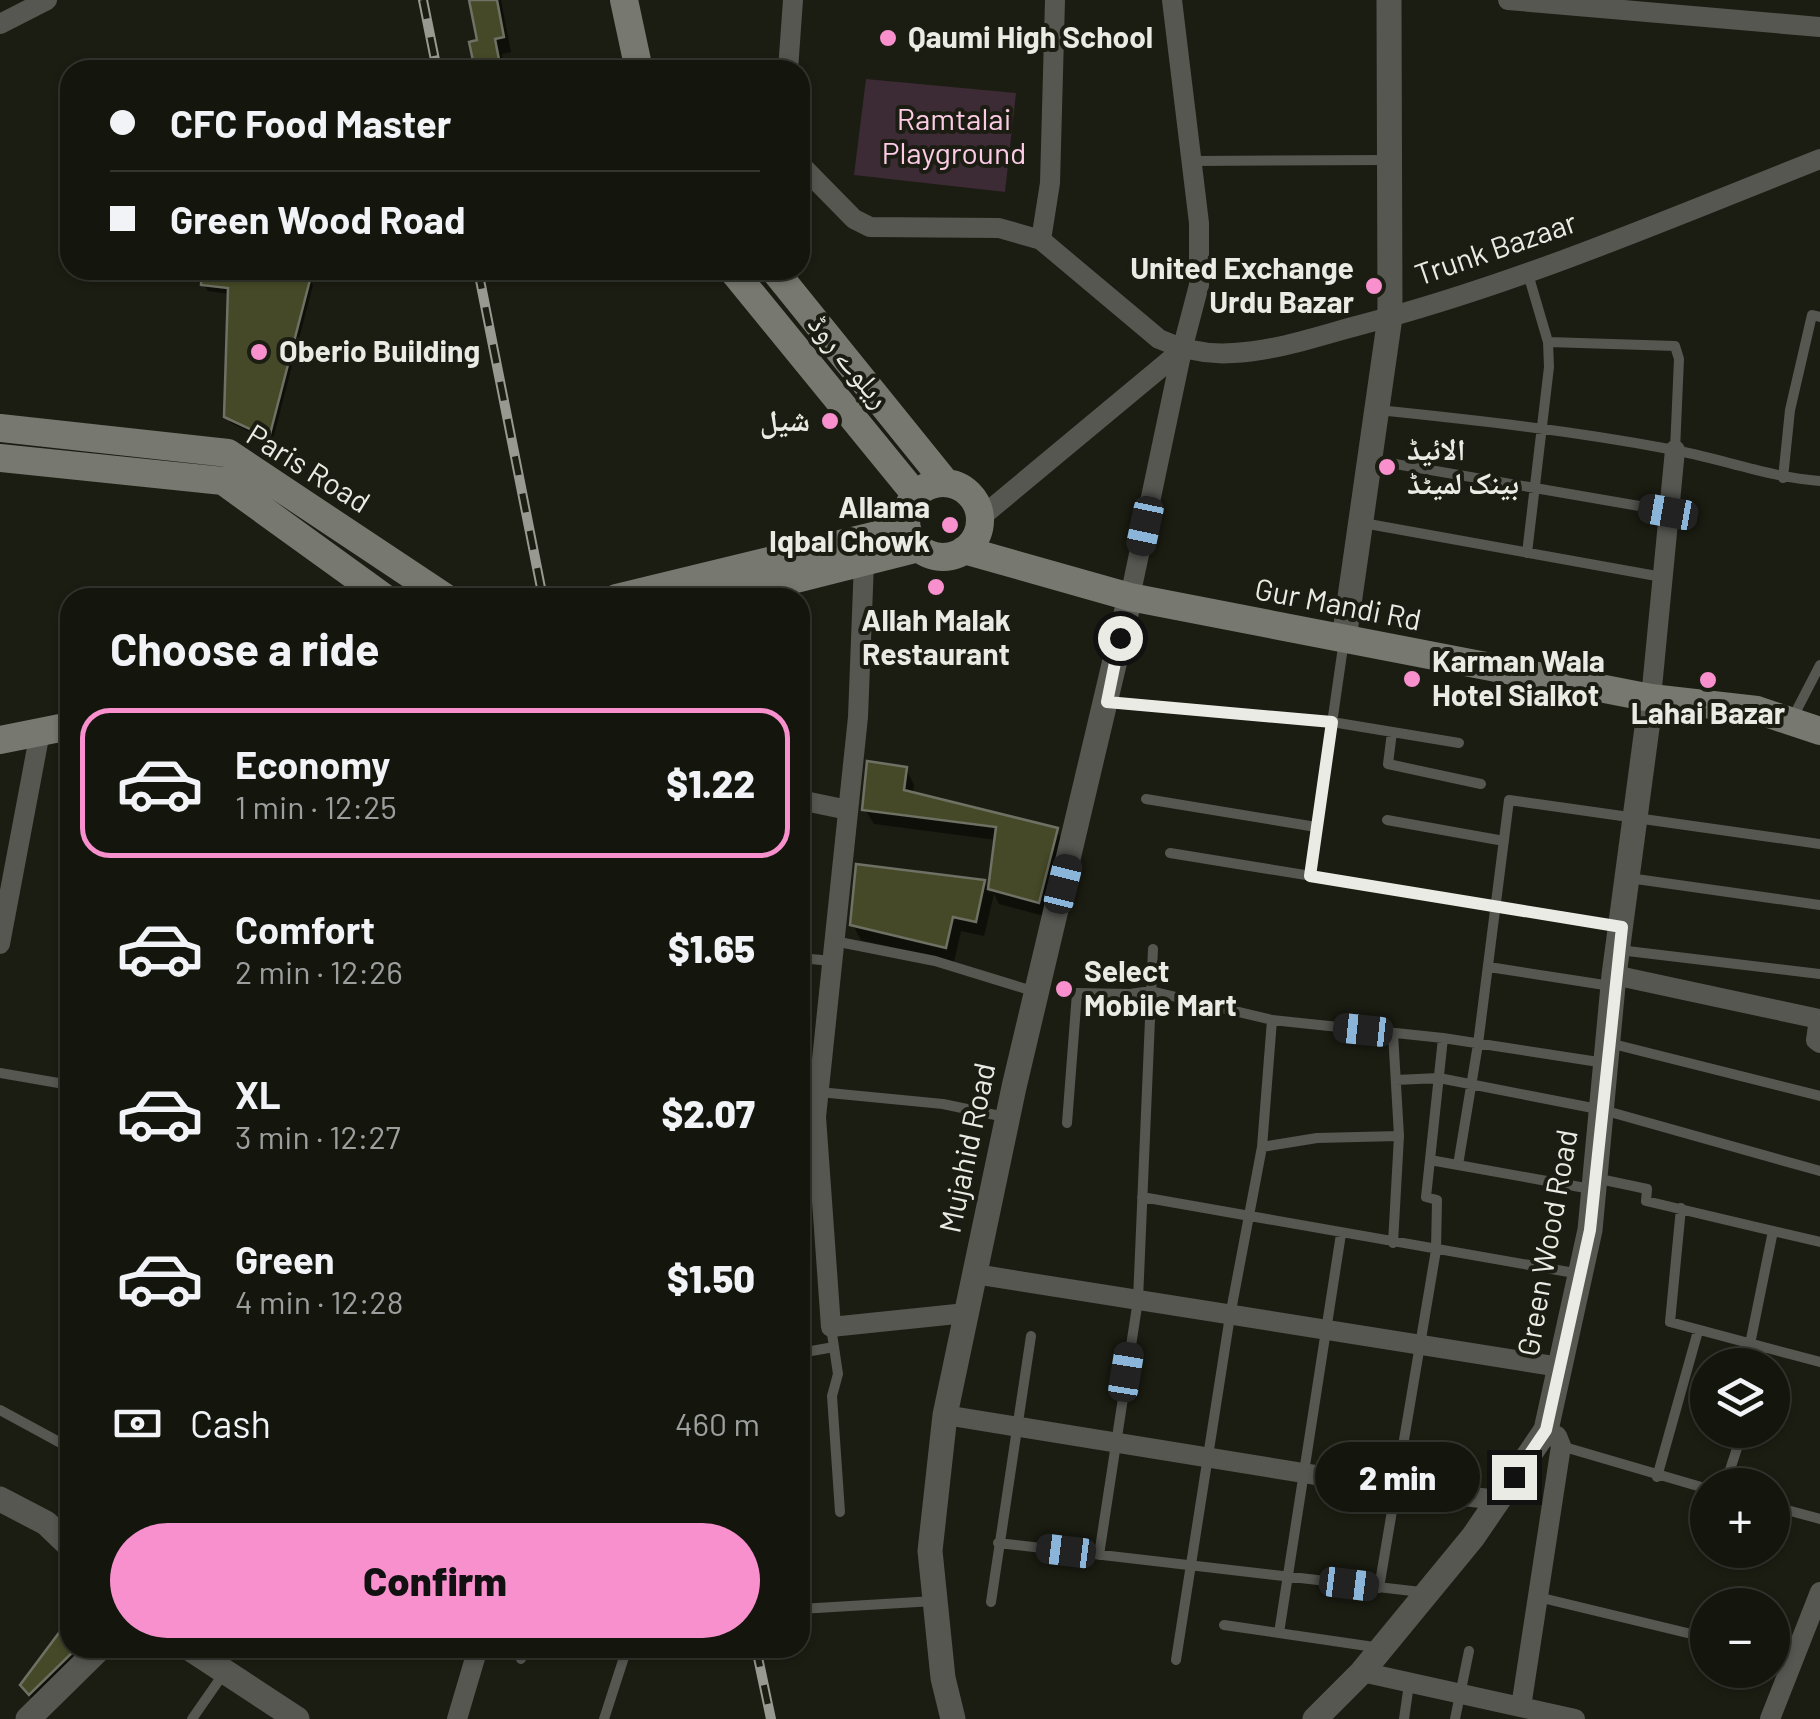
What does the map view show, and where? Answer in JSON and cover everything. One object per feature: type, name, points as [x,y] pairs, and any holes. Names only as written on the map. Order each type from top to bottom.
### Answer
[{"type":"main road","points":[[606,0],[618,60]]},
{"type":"main road","points":[[624,0],[637,60]]},
{"type":"main road","name":"ریلوے روڈ","points":[[740,280],[916,494]]},
{"type":"main road","points":[[782,280],[946,483]]},
{"type":"main road","name":"Paris Road","points":[[0,428],[228,453],[248,482],[373,588]]},
{"type":"main road","name":"Paris Road","points":[[0,458],[248,482],[429,588]]},
{"type":"main road","points":[[666,588],[913,538],[941,557],[964,550],[973,542],[980,518],[971,495],[946,483],[926,486],[909,504],[913,538]]},
{"type":"main road","points":[[761,588],[864,562],[913,538]]},
{"type":"main road","name":"Gur Mandi Rd","points":[[964,550],[1130,597],[1651,698],[1757,710],[1820,732]]},
{"type":"main road","points":[[0,740],[60,728]]},
{"type":"street","points":[[0,24],[47,0]]},
{"type":"street","points":[[789,60],[794,0]]},
{"type":"street","points":[[1041,240],[1050,183],[1055,0]]},
{"type":"street","points":[[1130,597],[1198,285],[1199,223],[1172,0]]},
{"type":"street","points":[[1344,639],[1390,317],[1390,0]]},
{"type":"street","points":[[1508,0],[1820,27]]},
{"type":"street","name":"Trunk Bazaar","points":[[1182,350],[1235,354],[1267,349],[1390,317],[1528,274],[1820,159]]},
{"type":"street","points":[[810,174],[854,218],[870,227],[998,228],[1041,240],[1159,339],[1182,350]]},
{"type":"street","points":[[980,518],[1182,350]]},
{"type":"street","points":[[1651,698],[1675,450]]},
{"type":"street","points":[[864,562],[858,717],[816,1117],[833,1337],[966,1313]]},
{"type":"street","name":"Mujahid Road","points":[[954,1719],[942,1678],[930,1551],[945,1415],[1036,993],[1130,597]]},
{"type":"street","name":"Green Wood Road","points":[[1315,1719],[1362,1672],[1473,1537],[1498,1500],[1553,1438],[1560,1367],[1590,1230],[1617,959],[1651,698]]},
{"type":"street","points":[[0,944],[40,732]]},
{"type":"street","points":[[810,802],[848,810]]},
{"type":"street","points":[[1617,959],[1819,1019],[1816,1040],[1820,1043]]},
{"type":"street","points":[[975,1274],[1560,1367]]},
{"type":"street","points":[[945,1415],[1396,1488],[1498,1500]]},
{"type":"street","points":[[1520,1713],[1538,1597],[1553,1438]]},
{"type":"street","points":[[0,1498],[46,1523],[60,1536]]},
{"type":"street","points":[[1790,1643],[1820,1592]]},
{"type":"street","points":[[28,1719],[90,1658]]},
{"type":"street","points":[[203,1658],[297,1719]]},
{"type":"street","points":[[457,1719],[475,1658]]},
{"type":"street","points":[[1362,1672],[1520,1713],[1575,1719]]},
{"type":"street","points":[[1770,1719],[1776,1688]]},
{"type":"lane","points":[[1190,161],[1391,160]]},
{"type":"lane","points":[[1528,274],[1548,342],[1549,367],[1528,553]]},
{"type":"lane","points":[[1783,478],[1790,410],[1812,315],[1820,317]]},
{"type":"lane","points":[[1548,342],[1675,346],[1679,359],[1675,450]]},
{"type":"lane","points":[[1377,410],[1543,427],[1675,450],[1783,478],[1820,481]]},
{"type":"lane","points":[[1371,460],[1668,512]]},
{"type":"lane","points":[[1363,523],[1664,577]]},
{"type":"lane","points":[[1310,876],[1344,639]]},
{"type":"lane","points":[[1790,722],[1820,666]]},
{"type":"lane","points":[[1107,702],[1332,722],[1459,744]]},
{"type":"lane","points":[[1392,732],[1386,759],[1392,767],[1482,784]]},
{"type":"lane","points":[[1146,799],[1316,826]]},
{"type":"lane","points":[[1458,1165],[1478,1044],[1509,800],[1820,844]]},
{"type":"lane","points":[[1387,820],[1504,841]]},
{"type":"lane","points":[[1170,853],[1497,904],[1617,959]]},
{"type":"lane","points":[[1628,878],[1820,906]]},
{"type":"lane","points":[[1099,1555],[1138,1300],[1153,949]]},
{"type":"lane","points":[[810,956],[833,951],[935,961],[1036,993]]},
{"type":"lane","points":[[1488,967],[1617,959],[1820,974]]},
{"type":"lane","points":[[1067,1124],[1077,993],[1151,991],[1272,1020],[1478,1044],[1607,1053],[1820,1096]]},
{"type":"lane","points":[[1176,1660],[1230,1316],[1262,1146],[1272,1020]]},
{"type":"lane","points":[[1393,1033],[1400,1136],[1393,1242]]},
{"type":"lane","points":[[1379,1588],[1436,1250],[1437,1200],[1426,1198],[1443,1038]]},
{"type":"lane","points":[[0,1072],[60,1083]]},
{"type":"lane","points":[[1396,1080],[1438,1078],[1603,1110],[1820,1170]]},
{"type":"lane","points":[[818,1092],[943,1104],[1008,1118]]},
{"type":"lane","points":[[1262,1146],[1317,1138],[1400,1136]]},
{"type":"lane","points":[[1430,1160],[1647,1190],[1646,1200],[1820,1242]]},
{"type":"lane","points":[[1142,1198],[1580,1274]]},
{"type":"lane","points":[[1681,1208],[1670,1322],[1820,1362]]},
{"type":"lane","points":[[1750,1344],[1774,1231]]},
{"type":"lane","points":[[1280,1633],[1341,1234]]},
{"type":"lane","points":[[1658,1477],[1698,1331]]},
{"type":"lane","points":[[991,1602],[1031,1336]]},
{"type":"lane","points":[[810,1348],[833,1337],[838,1374],[832,1396],[840,1512]]},
{"type":"lane","points":[[0,1410],[60,1443]]},
{"type":"lane","points":[[1553,1438],[1658,1477],[1690,1485]]},
{"type":"lane","points":[[1790,1511],[1820,1519]]},
{"type":"lane","points":[[998,1544],[1427,1593]]},
{"type":"lane","points":[[1538,1597],[1690,1634]]},
{"type":"lane","points":[[810,1609],[935,1601]]},
{"type":"lane","points":[[1224,1625],[1382,1648]]},
{"type":"lane","points":[[1456,1719],[1469,1652]]},
{"type":"lane","points":[[604,1719],[624,1658]]},
{"type":"lane","points":[[192,1719],[224,1673]]},
{"type":"lane","points":[[1404,1719],[1408,1684]]},
{"type":"green space","name":"Ramtalai Playground","points":[[866,79],[1016,93],[1005,192],[854,175]]},
{"type":"building","points":[[469,0],[497,0],[504,37],[495,39],[499,60],[473,60],[469,42],[477,40]]},
{"type":"building","name":"Oberio Building","points":[[201,280],[310,280],[269,438],[224,417],[228,288],[201,285]]},
{"type":"building","points":[[867,761],[907,767],[904,790],[1058,828],[1039,903],[988,889],[996,827],[862,810]]},
{"type":"building","points":[[856,864],[985,880],[976,922],[953,917],[946,948],[850,925]]},
{"type":"building","points":[[60,1631],[60,1658],[67,1658],[29,1695],[20,1685]]},
{"type":"railway","points":[[423,0],[435,60]]},
{"type":"railway","points":[[480,280],[541,588]]},
{"type":"railway","points":[[758,1658],[771,1719]]},
{"type":"place","name":"Qaumi High School","points":[[888,38]]},
{"type":"place","name":"United Exchange Urdu Bazar","points":[[1374,286]]},
{"type":"place","name":"Oberio Building","points":[[259,352]]},
{"type":"place","name":"شیل","points":[[830,421]]},
{"type":"place","name":"الائیڈ بینک لمیٹڈ","points":[[1387,467]]},
{"type":"place","name":"Allama Iqbal Chowk","points":[[950,525]]},
{"type":"place","name":"Allah Malak Restaurant","points":[[936,587]]},
{"type":"place","name":"Karman Wala Hotel Sialkot","points":[[1412,679]]},
{"type":"place","name":"Lahai Bazar","points":[[1708,680]]},
{"type":"place","name":"Select Mobile Mart","points":[[1064,989]]},
{"type":"route","points":[[1120,638],[1107,702],[1332,722],[1310,876],[1622,927],[1590,1230],[1546,1430],[1514,1477]]}]
